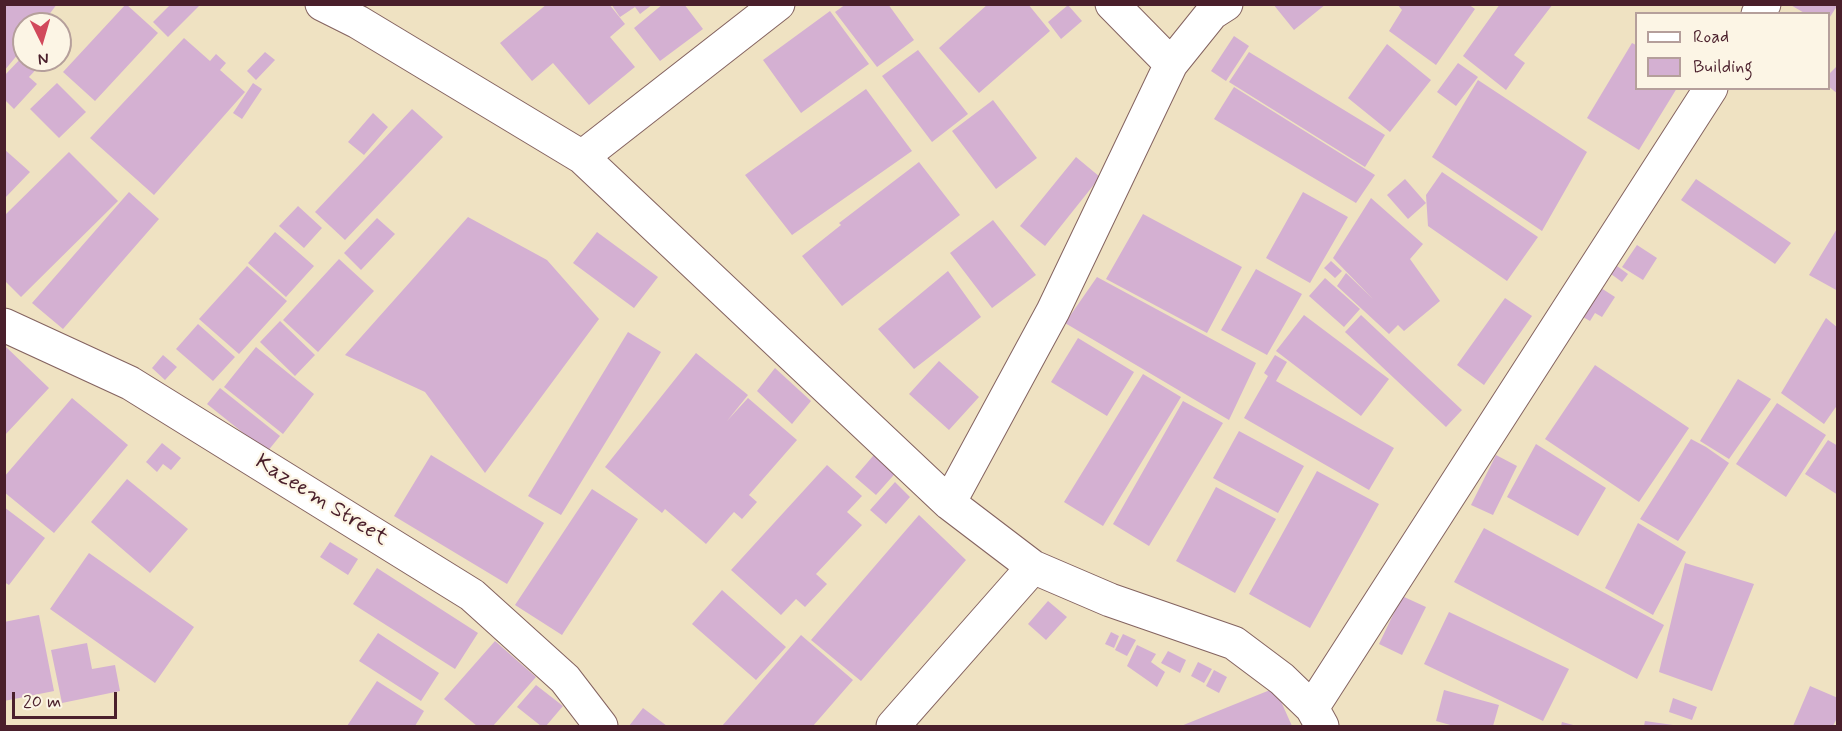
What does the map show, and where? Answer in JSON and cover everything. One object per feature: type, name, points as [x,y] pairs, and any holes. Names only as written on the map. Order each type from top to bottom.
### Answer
[{"type":"street","points":[[322,4],[358,22],[582,157],[950,503],[1033,567],[1110,600],[1234,644],[1282,680],[1317,717],[1710,90]]},
{"type":"street","points":[[582,157],[778,4]]},
{"type":"street","points":[[1112,4],[1171,64]]},
{"type":"street","points":[[950,503],[1053,311],[1171,64],[1212,13],[1226,4]]},
{"type":"street","name":"Kazeem Street","points":[[4,324],[130,383],[472,595],[565,679],[601,726]]},
{"type":"street","points":[[893,726],[1033,567]]},
{"type":"building","points":[[4,4],[57,4],[51,12],[12,12],[12,61],[4,71]]},
{"type":"building","points":[[126,4],[158,33],[95,101],[63,72],[72,72],[72,62]]},
{"type":"building","points":[[171,4],[201,4],[168,37],[153,22]]},
{"type":"building","points":[[547,4],[609,4],[625,24],[610,37],[635,67],[589,105],[553,63],[532,81],[500,43]]},
{"type":"building","points":[[611,4],[653,4],[640,14],[635,7],[620,17]]},
{"type":"building","points":[[663,4],[684,4],[703,29],[660,61],[634,28]]},
{"type":"building","points":[[846,4],[888,4],[914,40],[877,67],[835,12]]},
{"type":"building","points":[[988,4],[1028,4],[1050,31],[979,93],[939,48]]},
{"type":"building","points":[[1273,4],[1326,4],[1294,30]]},
{"type":"building","points":[[1397,4],[1468,4],[1475,9],[1436,65],[1389,31],[1402,10]]},
{"type":"building","points":[[1500,4],[1553,4],[1514,55],[1525,63],[1506,90],[1463,56]]},
{"type":"building","points":[[1789,4],[1833,4],[1837,6],[1830,17],[1830,12],[1803,12]]},
{"type":"building","points":[[1068,5],[1082,21],[1061,39],[1048,22]]},
{"type":"building","points":[[830,11],[869,64],[801,113],[763,60]]},
{"type":"building","points":[[1234,36],[1249,46],[1226,81],[1211,71]]},
{"type":"building","points":[[184,38],[210,61],[216,54],[226,63],[220,70],[245,92],[154,195],[90,138]]},
{"type":"building","points":[[1632,43],[1635,44],[1635,90],[1676,90],[1639,150],[1587,118]]},
{"type":"building","points":[[1387,44],[1431,80],[1390,132],[1348,98]]},
{"type":"building","points":[[918,50],[968,114],[932,142],[882,76]]},
{"type":"building","points":[[265,52],[275,60],[256,80],[247,71]]},
{"type":"building","points":[[1249,52],[1385,135],[1365,167],[1229,82]]},
{"type":"building","points":[[1458,63],[1478,77],[1456,106],[1437,92]]},
{"type":"building","points":[[1838,65],[1838,94],[1830,88],[1830,73]]},
{"type":"building","points":[[12,68],[12,72],[34,72],[29,77],[37,84],[14,109],[4,99],[4,76]]},
{"type":"building","points":[[1478,80],[1587,152],[1542,231],[1432,157]]},
{"type":"building","points":[[57,83],[86,112],[59,138],[30,109]]},
{"type":"building","points":[[253,83],[262,89],[242,119],[233,113]]},
{"type":"building","points":[[1234,87],[1375,175],[1356,203],[1214,119]]},
{"type":"building","points":[[866,89],[912,151],[792,235],[745,175]]},
{"type":"building","points":[[993,100],[1037,158],[996,189],[952,131]]},
{"type":"building","points":[[412,109],[443,137],[345,240],[315,212]]},
{"type":"building","points":[[373,113],[388,127],[364,155],[348,142]]},
{"type":"building","points":[[4,149],[30,172],[4,199]]},
{"type":"building","points":[[69,152],[118,201],[21,297],[4,280],[4,216]]},
{"type":"building","points":[[1076,157],[1100,177],[1045,246],[1020,226]]},
{"type":"building","points":[[919,162],[960,215],[842,306],[802,256],[841,225],[839,223]]},
{"type":"building","points":[[1442,172],[1538,237],[1507,281],[1428,226],[1426,195]]},
{"type":"building","points":[[1405,179],[1426,203],[1408,219],[1387,195]]},
{"type":"building","points":[[1696,179],[1791,243],[1775,264],[1681,200]]},
{"type":"building","points":[[129,192],[159,219],[63,329],[32,303]]},
{"type":"building","points":[[1303,192],[1348,217],[1310,283],[1266,258]]},
{"type":"building","points":[[1371,198],[1423,244],[1410,259],[1440,301],[1404,331],[1398,325],[1389,334],[1337,286],[1346,273],[1373,299],[1333,258]]},
{"type":"building","points":[[298,206],[322,228],[304,248],[279,226]]},
{"type":"building","points":[[1143,214],[1242,267],[1207,333],[1106,279]]},
{"type":"building","points":[[468,217],[547,260],[599,319],[485,473],[425,392],[345,355]]},
{"type":"building","points":[[377,218],[395,234],[361,270],[344,253]]},
{"type":"building","points":[[993,220],[1036,275],[992,308],[950,253]]},
{"type":"building","points":[[1838,227],[1838,291],[1809,275]]},
{"type":"building","points":[[275,232],[314,266],[286,297],[248,263]]},
{"type":"building","points":[[597,232],[658,277],[634,308],[573,263]]},
{"type":"building","points":[[1637,245],[1657,258],[1643,280],[1622,267]]},
{"type":"building","points":[[339,259],[374,291],[318,352],[283,320]]},
{"type":"building","points":[[1331,261],[1342,271],[1335,278],[1324,268]]},
{"type":"building","points":[[247,266],[287,301],[239,354],[199,319]]},
{"type":"building","points":[[1617,266],[1628,274],[1622,282],[1611,274]]},
{"type":"building","points":[[1256,269],[1302,294],[1267,355],[1221,330]]},
{"type":"building","points":[[948,271],[981,317],[914,369],[878,329]]},
{"type":"building","points":[[1097,277],[1256,363],[1229,420],[1065,323]]},
{"type":"building","points":[[1325,278],[1360,309],[1344,327],[1309,296]]},
{"type":"building","points":[[1601,288],[1615,297],[1602,317],[1595,313],[1590,321],[1583,317]]},
{"type":"building","points":[[1505,298],[1532,316],[1484,385],[1457,365]]},
{"type":"building","points":[[1304,315],[1389,379],[1361,416],[1276,351]]},
{"type":"building","points":[[1361,315],[1462,410],[1446,427],[1345,332]]},
{"type":"building","points":[[1826,318],[1838,328],[1838,404],[1824,424],[1781,393]]},
{"type":"building","points":[[280,321],[315,355],[295,376],[260,342]]},
{"type":"building","points":[[198,324],[235,357],[213,381],[176,349]]},
{"type":"building","points":[[628,332],[661,352],[561,515],[528,496]]},
{"type":"building","points":[[1078,338],[1134,372],[1107,416],[1051,382]]},
{"type":"building","points":[[5,346],[49,388],[5,435]]},
{"type":"building","points":[[256,347],[314,394],[283,434],[224,387]]},
{"type":"building","points":[[696,353],[748,395],[727,421],[748,398],[797,440],[749,495],[757,502],[742,519],[734,512],[706,544],[665,509],[662,513],[605,467]]},
{"type":"building","points":[[163,355],[177,367],[165,380],[152,368]]},
{"type":"building","points":[[1275,355],[1287,362],[1276,381],[1394,448],[1369,490],[1244,418],[1268,376],[1264,373]]},
{"type":"building","points":[[939,361],[979,397],[949,430],[909,394]]},
{"type":"building","points":[[1595,365],[1689,428],[1639,502],[1545,439]]},
{"type":"building","points":[[775,368],[811,401],[792,424],[757,391]]},
{"type":"building","points":[[1143,374],[1181,397],[1103,526],[1064,502]]},
{"type":"building","points":[[1738,379],[1771,399],[1729,459],[1700,441]]},
{"type":"building","points":[[220,388],[280,436],[267,452],[207,404]]},
{"type":"building","points":[[72,398],[128,445],[54,533],[4,492],[4,477]]},
{"type":"building","points":[[1183,401],[1223,423],[1149,546],[1113,524]]},
{"type":"building","points":[[1777,403],[1826,435],[1786,497],[1736,464]]},
{"type":"building","points":[[1239,431],[1304,466],[1278,513],[1213,478]]},
{"type":"building","points":[[1691,439],[1729,463],[1678,541],[1640,519]]},
{"type":"building","points":[[1828,440],[1838,446],[1838,495],[1805,474]]},
{"type":"building","points":[[162,443],[181,458],[171,470],[163,464],[157,472],[146,462]]},
{"type":"building","points":[[1536,444],[1606,488],[1578,536],[1507,497]]},
{"type":"building","points":[[879,449],[900,468],[876,495],[855,477]]},
{"type":"building","points":[[431,455],[544,523],[507,584],[394,516]]},
{"type":"building","points":[[1496,455],[1517,466],[1493,515],[1471,505]]},
{"type":"building","points":[[827,465],[862,496],[847,512],[862,525],[816,574],[827,584],[805,607],[796,599],[781,615],[731,570]]},
{"type":"building","points":[[1317,471],[1379,504],[1310,628],[1249,594]]},
{"type":"building","points":[[127,479],[188,529],[150,573],[91,522]]},
{"type":"building","points":[[895,482],[910,497],[886,524],[870,510]]},
{"type":"building","points":[[1216,487],[1276,519],[1235,593],[1176,561]]},
{"type":"building","points":[[592,489],[638,519],[562,635],[515,605]]},
{"type":"building","points":[[4,507],[45,538],[9,585],[4,582]]},
{"type":"building","points":[[919,515],[966,560],[861,681],[811,640]]},
{"type":"building","points":[[1638,523],[1686,552],[1653,615],[1605,588]]},
{"type":"building","points":[[1484,528],[1664,625],[1637,679],[1454,582]]},
{"type":"building","points":[[330,542],[358,559],[348,575],[320,557]]},
{"type":"building","points":[[89,553],[194,627],[155,683],[50,609]]},
{"type":"building","points":[[1685,563],[1754,584],[1712,691],[1659,672]]},
{"type":"building","points":[[377,568],[478,633],[455,669],[353,604]]},
{"type":"building","points":[[722,590],[786,647],[756,680],[692,624]]},
{"type":"building","points":[[1402,596],[1426,607],[1402,655],[1379,644]]},
{"type":"building","points":[[1048,601],[1067,617],[1046,640],[1028,624]]},
{"type":"building","points":[[1449,612],[1569,669],[1543,721],[1424,664]]},
{"type":"building","points":[[39,615],[54,691],[4,701],[4,622]]},
{"type":"building","points":[[1111,632],[1119,636],[1114,648],[1105,644]]},
{"type":"building","points":[[378,633],[439,673],[421,701],[359,661]]},
{"type":"building","points":[[1123,634],[1136,640],[1127,656],[1115,650]]},
{"type":"building","points":[[801,635],[853,680],[813,726],[722,726]]},
{"type":"building","points":[[495,641],[536,677],[493,726],[477,726],[444,699]]},
{"type":"building","points":[[87,643],[92,669],[115,665],[120,691],[62,703],[51,650]]},
{"type":"building","points":[[1137,645],[1156,654],[1151,662],[1165,672],[1157,687],[1127,666]]},
{"type":"building","points":[[1168,651],[1186,660],[1180,673],[1161,663]]},
{"type":"building","points":[[1198,662],[1212,669],[1204,683],[1191,676]]},
{"type":"building","points":[[1214,670],[1227,677],[1219,693],[1206,686]]},
{"type":"building","points":[[377,681],[424,711],[415,726],[347,726]]},
{"type":"building","points":[[536,685],[563,706],[546,726],[541,726],[517,707]]},
{"type":"building","points":[[1810,686],[1838,698],[1838,716],[1833,726],[1793,726]]},
{"type":"building","points":[[1275,688],[1292,726],[1181,726]]},
{"type":"building","points":[[1444,690],[1499,705],[1493,726],[1454,726],[1436,721]]},
{"type":"building","points":[[1673,698],[1697,707],[1692,720],[1669,712]]},
{"type":"building","points":[[643,708],[667,726],[629,726]]},
{"type":"building","points":[[1645,721],[1673,725],[1673,726],[1644,726]]},
{"type":"building","points":[[1562,722],[1577,726],[1561,726]]}]
